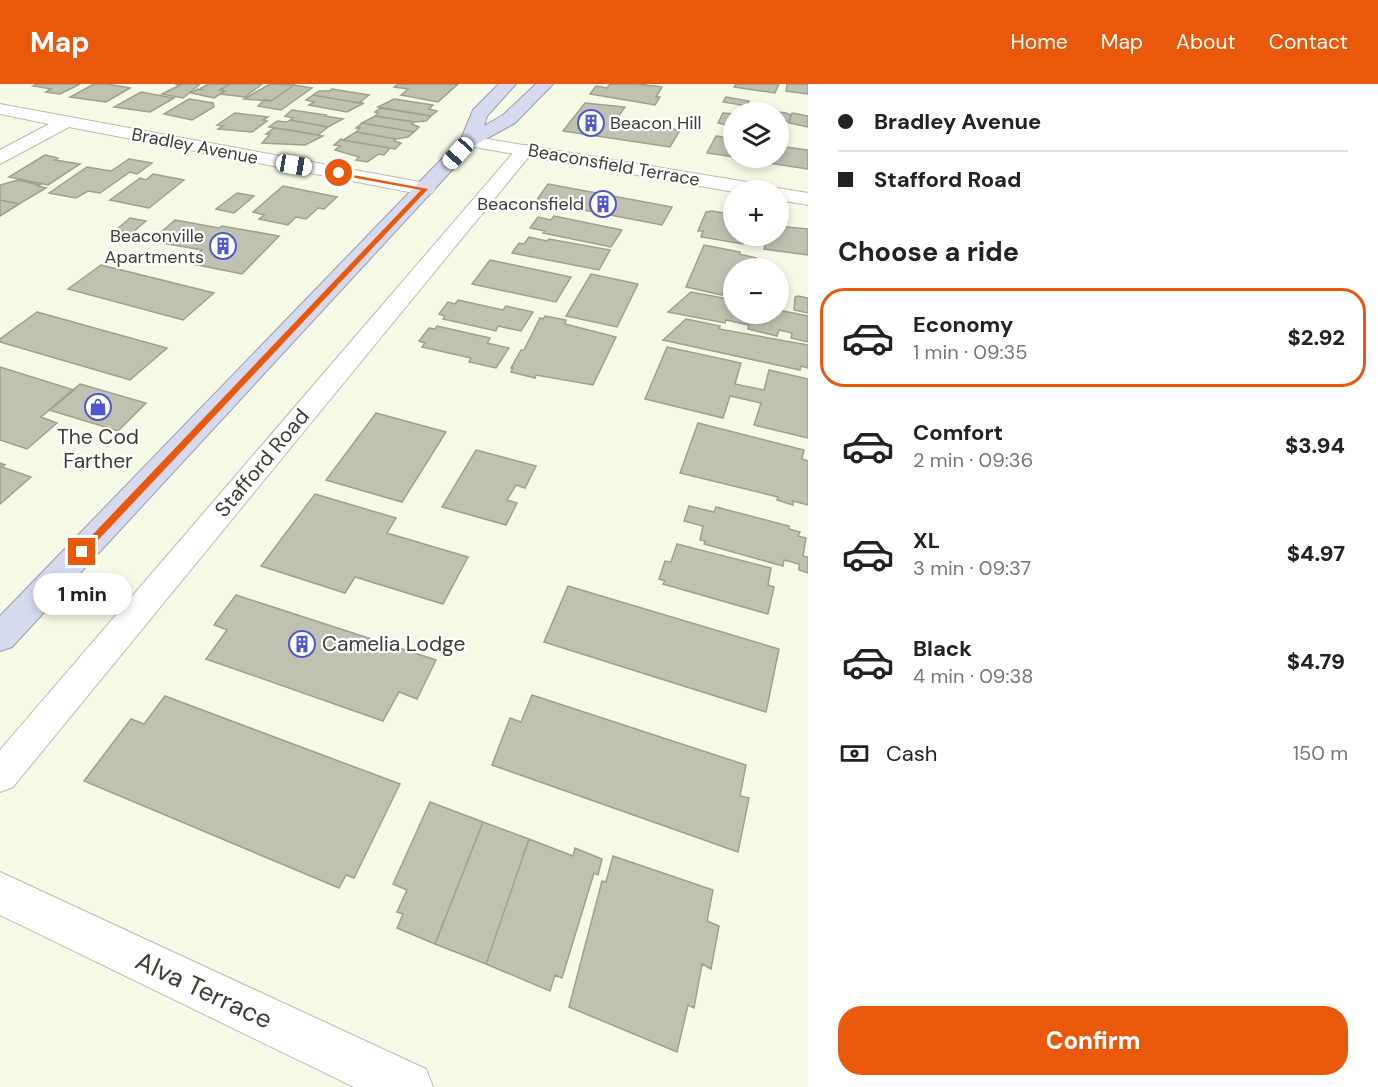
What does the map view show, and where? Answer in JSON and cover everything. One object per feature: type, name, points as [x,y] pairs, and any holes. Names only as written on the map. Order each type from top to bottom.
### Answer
[{"type":"highway","points":[[470,141],[479,114],[508,84]]},
{"type":"highway","points":[[0,638],[470,141],[509,119],[545,84]]},
{"type":"street","name":"Bradley Avenue","points":[[0,109],[425,189]]},
{"type":"street","points":[[0,158],[65,122]]},
{"type":"street","name":"Beaconsfield Terrace","points":[[470,141],[723,184]]},
{"type":"street","points":[[789,196],[808,199]]},
{"type":"street","name":"Alva Terrace","points":[[0,892],[408,1087]]},
{"type":"lane","name":"Stafford Road","points":[[0,776],[525,150]]},
{"type":"building","points":[[37,84],[80,84],[60,94],[46,92],[51,89],[33,86]]},
{"type":"building","points":[[94,84],[130,88],[106,102],[70,97]]},
{"type":"building","points":[[175,84],[200,84],[183,98],[162,94],[180,85]]},
{"type":"building","points":[[209,84],[230,84],[220,90],[225,91],[214,98],[191,93],[198,89],[202,90],[201,88]]},
{"type":"building","points":[[230,84],[262,84],[245,97],[220,94],[225,91],[220,90]]},
{"type":"building","points":[[270,84],[294,85],[271,101],[244,99]]},
{"type":"building","points":[[398,84],[458,84],[438,102],[401,95],[408,89],[394,87]]},
{"type":"building","points":[[610,84],[662,87],[656,97],[660,97],[655,105],[590,94],[596,86],[607,88]]},
{"type":"building","points":[[736,84],[779,84],[775,93],[734,87]]},
{"type":"building","points":[[787,84],[808,84],[808,94],[786,91]]},
{"type":"building","points":[[294,85],[312,88],[281,110],[258,106],[265,99],[271,101]]},
{"type":"building","points":[[332,89],[369,95],[359,103],[313,95],[319,91]]},
{"type":"building","points":[[141,92],[174,98],[150,112],[114,107]]},
{"type":"building","points":[[313,95],[364,103],[347,112],[309,105],[314,102],[306,100]]},
{"type":"building","points":[[726,97],[749,101],[749,102],[723,102]]},
{"type":"building","points":[[189,99],[213,103],[214,107],[192,120],[164,114]]},
{"type":"building","points":[[394,99],[433,105],[429,109],[437,111],[431,116],[378,107]]},
{"type":"building","name":"Beacon Hill","points":[[585,103],[625,107],[612,125],[617,126],[620,122],[680,130],[670,147],[563,131]]},
{"type":"building","points":[[380,108],[431,116],[426,121],[414,122],[375,116],[378,113],[375,112]]},
{"type":"building","points":[[292,110],[343,119],[328,127],[290,120],[293,118],[285,116]]},
{"type":"building","points":[[235,113],[268,117],[263,120],[267,121],[252,132],[218,129],[223,126],[217,125]]},
{"type":"building","points":[[723,113],[723,124],[718,123]]},
{"type":"building","points":[[792,113],[808,116],[808,127],[789,123]]},
{"type":"building","points":[[375,116],[414,122],[412,124],[419,127],[414,132],[362,123]]},
{"type":"building","points":[[290,120],[328,127],[318,135],[269,127],[277,121]]},
{"type":"building","points":[[362,123],[414,132],[408,137],[396,139],[356,132],[360,128],[356,128]]},
{"type":"building","points":[[274,128],[323,136],[305,145],[262,143],[270,134],[266,134]]},
{"type":"building","points":[[356,132],[396,139],[394,141],[401,143],[395,149],[343,140]]},
{"type":"building","points":[[716,136],[723,137],[723,155],[707,153]]},
{"type":"building","points":[[341,139],[390,148],[384,155],[379,154],[367,162],[356,160],[359,157],[335,150],[340,146],[334,145]]},
{"type":"building","points":[[789,147],[808,150],[808,169],[789,166]]},
{"type":"building","points":[[45,155],[58,158],[55,160],[80,164],[48,185],[9,177]]},
{"type":"building","points":[[129,159],[152,163],[137,174],[130,172],[100,193],[88,191],[76,198],[49,193],[87,167],[111,171]]},
{"type":"building","points":[[153,174],[184,180],[149,208],[110,200],[140,178],[146,180]]},
{"type":"building","points":[[18,180],[46,188],[19,204],[0,200],[0,185]]},
{"type":"building","name":"Beaconsfield","points":[[548,184],[672,207],[662,225],[536,201]]},
{"type":"building","points":[[283,186],[337,197],[324,209],[318,208],[306,219],[296,217],[288,225],[259,219],[264,215],[253,212]]},
{"type":"building","points":[[237,193],[254,196],[234,213],[216,209]]},
{"type":"building","points":[[0,200],[19,204],[0,216]]},
{"type":"building","points":[[706,212],[723,213],[723,241],[701,237],[703,231],[698,231]]},
{"type":"building","points":[[554,216],[622,230],[611,247],[543,233],[545,231],[530,228],[538,217],[551,220]]},
{"type":"building","points":[[130,218],[146,221],[132,233],[116,230]]},
{"type":"building","name":"Beaconville Apartments","points":[[175,220],[279,236],[242,274],[188,263],[202,250],[151,241]]},
{"type":"building","points":[[789,227],[808,229],[808,255],[764,249],[765,246],[789,246]]},
{"type":"building","points":[[529,237],[610,250],[599,270],[512,253],[519,243],[524,244]]},
{"type":"building","points":[[704,245],[757,258],[723,258],[722,295],[686,287]]},
{"type":"building","points":[[490,260],[571,277],[556,302],[472,284]]},
{"type":"building","points":[[101,265],[214,293],[183,320],[68,289]]},
{"type":"building","points":[[591,274],[638,284],[617,327],[566,316]]},
{"type":"building","points":[[691,292],[723,298],[723,323],[668,312]]},
{"type":"building","points":[[795,297],[808,298],[808,313],[794,310]]},
{"type":"building","points":[[458,300],[503,310],[506,306],[533,312],[521,331],[498,326],[496,331],[443,319],[445,316],[439,314],[448,302],[455,304]]},
{"type":"building","points":[[37,312],[167,348],[130,380],[0,342],[0,339]]},
{"type":"building","points":[[789,312],[808,316],[808,342],[791,338],[792,333],[779,330],[777,336],[748,329],[749,325],[744,324],[789,324]]},
{"type":"building","points":[[545,316],[566,320],[565,324],[616,337],[593,385],[536,375],[535,378],[511,372],[513,368],[511,368],[521,350],[524,350],[540,318],[543,319]]},
{"type":"building","points":[[686,319],[720,326],[719,329],[808,345],[808,368],[801,366],[800,370],[663,340]]},
{"type":"building","points":[[437,326],[490,338],[487,343],[509,348],[496,368],[469,362],[471,358],[422,347],[425,343],[419,341],[429,328],[435,329]]},
{"type":"building","points":[[667,347],[741,363],[735,384],[764,390],[769,370],[808,379],[808,438],[754,425],[761,403],[730,396],[723,418],[645,399]]},
{"type":"building","points":[[0,367],[74,390],[41,417],[57,423],[27,449],[0,440]]},
{"type":"building","name":"The Cod Farther","points":[[80,384],[146,403],[118,431],[49,410]]},
{"type":"building","points":[[376,413],[446,432],[402,502],[326,480]]},
{"type":"building","points":[[698,423],[804,450],[802,459],[808,461],[808,505],[793,501],[793,505],[777,500],[778,497],[680,473]]},
{"type":"building","points":[[476,450],[536,466],[525,488],[516,485],[507,500],[517,503],[506,525],[442,507]]},
{"type":"building","points":[[0,463],[5,465],[2,467],[31,477],[0,504]]},
{"type":"building","points":[[315,494],[396,518],[387,533],[468,557],[443,604],[355,577],[345,593],[261,566]]},
{"type":"building","points":[[689,506],[714,512],[716,507],[789,526],[789,529],[800,532],[798,536],[806,538],[803,556],[808,557],[808,573],[799,570],[799,564],[784,560],[783,566],[704,544],[705,541],[700,540],[703,526],[684,521]]},
{"type":"building","points":[[677,544],[771,568],[768,585],[774,587],[768,614],[663,584],[665,581],[659,579],[665,561],[671,562]]},
{"type":"building","points":[[568,586],[779,649],[766,712],[544,642]]},
{"type":"building","name":"Camelia Lodge","points":[[236,595],[436,660],[417,699],[399,692],[383,721],[206,659],[227,630],[214,625]]},
{"type":"building","points":[[532,695],[746,765],[740,796],[749,798],[738,852],[492,765],[510,718],[521,722]]},
{"type":"building","points":[[165,696],[400,784],[354,878],[346,875],[339,888],[84,781],[131,719],[144,724]]},
{"type":"building","points":[[430,802],[483,822],[435,944],[397,928],[403,914],[397,912],[407,890],[393,884]]},
{"type":"building","points":[[483,822],[529,839],[486,964],[435,944]]},
{"type":"building","points":[[529,839],[573,856],[575,848],[602,859],[598,875],[594,873],[562,978],[555,975],[550,991],[486,964]]},
{"type":"building","points":[[613,856],[713,890],[707,921],[719,926],[711,969],[702,964],[694,1008],[688,1005],[677,1052],[569,1007],[602,881],[606,882]]},
{"type":"place","name":"Beacon Hill","points":[[591,123]]},
{"type":"place","name":"Beaconsfield","points":[[603,204]]},
{"type":"place","name":"Beaconville Apartments","points":[[223,246]]},
{"type":"place","name":"The Cod Farther","points":[[98,407]]},
{"type":"place","name":"Camelia Lodge","points":[[302,644]]},
{"type":"route","points":[[82,552],[425,189],[339,173]]}]
